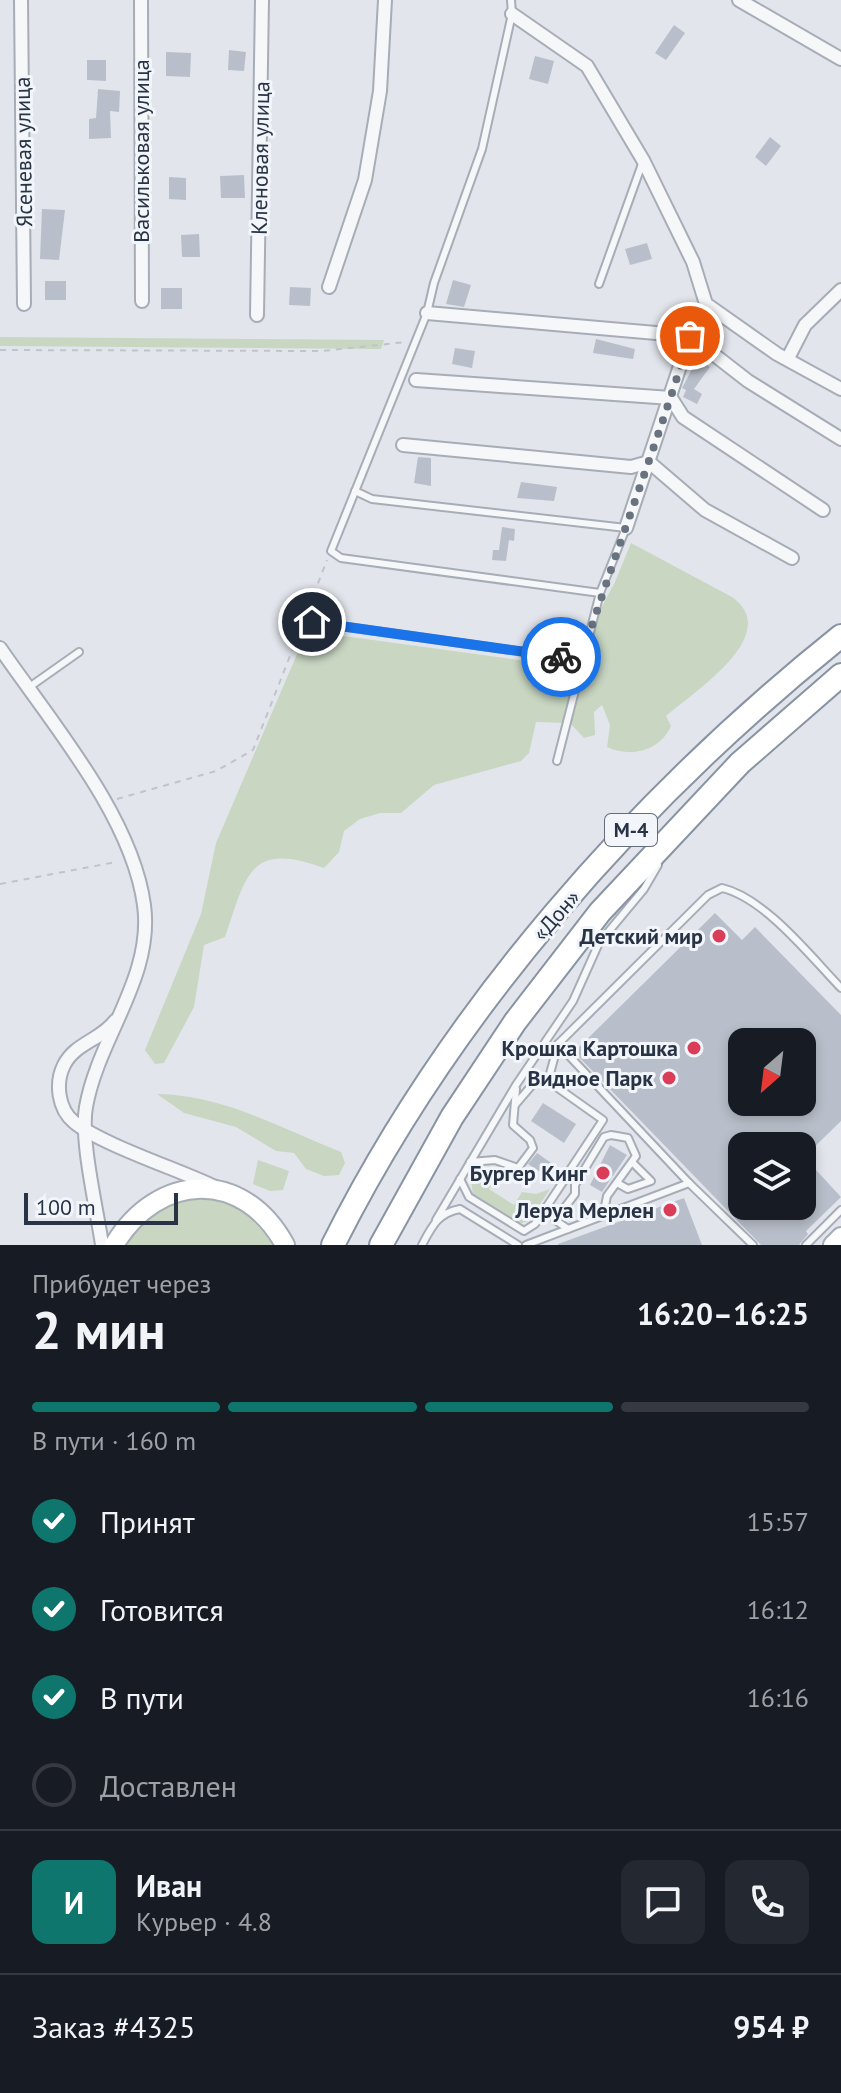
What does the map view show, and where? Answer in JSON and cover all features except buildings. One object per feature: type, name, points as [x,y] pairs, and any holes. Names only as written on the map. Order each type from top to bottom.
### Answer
[{"type":"highway","name":"«Дон»","points":[[333,1245],[450,1051],[489,994],[536,937],[676,783],[841,636]]},
{"type":"highway","name":"«Дон»","points":[[381,1245],[452,1117],[515,1022],[600,912],[675,828],[740,763],[841,675]]},
{"type":"main road","points":[[114,1245],[126,1224],[150,1202],[177,1190],[209,1190],[236,1196],[259,1209],[285,1245]]},
{"type":"main road","points":[[833,1245],[841,1237]]},
{"type":"street","name":"Ясеневая улица","points":[[21,0],[24,304]]},
{"type":"street","name":"Васильковая улица","points":[[141,0],[142,301]]},
{"type":"street","name":"Кленовая улица","points":[[257,315],[262,0]]},
{"type":"street","points":[[329,287],[365,180],[380,91],[385,0]]},
{"type":"street","points":[[739,0],[841,59]]},
{"type":"street","points":[[512,7],[587,66],[643,160],[693,262],[706,304],[841,389]]},
{"type":"street","points":[[788,358],[805,325],[841,290]]},
{"type":"street","points":[[626,528],[690,336],[706,304]]},
{"type":"street","points":[[427,313],[690,336],[748,381],[841,439]]},
{"type":"street","points":[[416,380],[671,398]]},
{"type":"street","points":[[671,398],[683,417],[823,510]]},
{"type":"street","points":[[403,445],[631,467],[649,462]]},
{"type":"street","points":[[649,462],[705,510],[792,558]]},
{"type":"street","points":[[0,648],[105,802],[128,847],[144,907],[143,943],[89,1094],[86,1129],[102,1245]]},
{"type":"street","points":[[120,1014],[102,1034],[71,1055],[60,1076],[59,1089],[66,1114],[86,1129],[236,1196]]},
{"type":"lane","points":[[512,7],[482,149],[434,283],[427,313],[331,551],[341,558],[600,593]]},
{"type":"lane","points":[[599,284],[643,160]]},
{"type":"lane","points":[[355,491],[372,499],[626,528],[600,593],[557,761]]},
{"type":"lane","points":[[312,622],[581,660]]},
{"type":"lane","points":[[28,688],[79,652]]},
{"type":"lane","points":[[422,1245],[516,1085],[573,1001],[599,943],[644,889],[675,828]]},
{"type":"lane","points":[[548,1081],[558,1044],[708,895],[722,888],[744,898],[783,929],[841,988]]},
{"type":"lane","points":[[552,1034],[617,1109],[753,1245]]},
{"type":"lane","points":[[513,1108],[531,1082],[538,1078],[548,1081],[603,1120]]},
{"type":"lane","points":[[470,1162],[495,1160],[514,1168],[522,1166],[534,1145],[514,1127],[516,1085]]},
{"type":"lane","points":[[460,1179],[469,1197],[505,1222],[524,1231],[530,1229],[603,1120],[617,1109]]},
{"type":"lane","points":[[568,1229],[555,1220],[575,1194],[575,1185],[604,1137],[628,1138],[635,1148],[633,1163],[607,1196],[603,1216]]},
{"type":"lane","points":[[617,1183],[628,1189],[651,1181],[633,1163]]},
{"type":"lane","points":[[564,1179],[575,1185]]},
{"type":"lane","points":[[526,1245],[689,1183]]},
{"type":"lane","points":[[436,1220],[447,1211],[460,1209],[518,1245]]},
{"type":"lane","points":[[806,1245],[841,1210]]},
{"type":"lane","points":[[496,1233],[505,1222]]},
{"type":"path","points":[[0,350],[322,351],[415,341]]},
{"type":"path","points":[[105,802],[216,771],[253,750],[331,551]]},
{"type":"path","points":[[0,884],[116,862]]},
{"type":"green space","points":[[0,337],[384,340],[381,349],[0,346]]},
{"type":"green space","points":[[631,543],[732,597],[745,612],[748,628],[741,645],[729,661],[666,716],[671,726],[666,735],[652,747],[635,752],[607,747],[610,725],[602,705],[594,712],[595,735],[584,738],[570,723],[536,722],[529,753],[521,761],[434,785],[401,813],[380,813],[360,819],[344,831],[339,852],[324,868],[299,860],[265,862],[246,881],[225,937],[204,945],[194,1007],[164,1063],[155,1064],[145,1050],[201,914],[216,843],[307,631],[570,667],[615,582]]},
{"type":"green space","points":[[157,1094],[205,1100],[251,1114],[341,1152],[345,1163],[339,1175],[324,1176],[306,1169],[294,1153],[276,1151],[236,1127],[184,1113]]},
{"type":"green space","points":[[258,1160],[289,1171],[283,1190],[270,1191],[253,1184]]},
{"type":"green space","points":[[484,1169],[496,1177],[489,1189],[514,1205],[522,1192],[536,1194],[550,1189],[529,1221],[517,1224],[473,1195],[471,1180]]},
{"type":"green space","points":[[193,1196],[241,1209],[274,1245],[119,1245],[156,1207]]},
{"type":"way so far","points":[[561,657],[581,660],[600,593],[642,484],[690,336]]},
{"type":"place","name":"Детский мир","points":[[719,936]]},
{"type":"place","name":"Крошка Картошка","points":[[694,1048]]},
{"type":"place","name":"Видное Парк","points":[[669,1078]]},
{"type":"place","name":"Бургер Кинг","points":[[603,1173]]},
{"type":"place","name":"Леруа Мерлен","points":[[670,1210]]},
{"type":"route","points":[[312,622],[561,657]]}]
